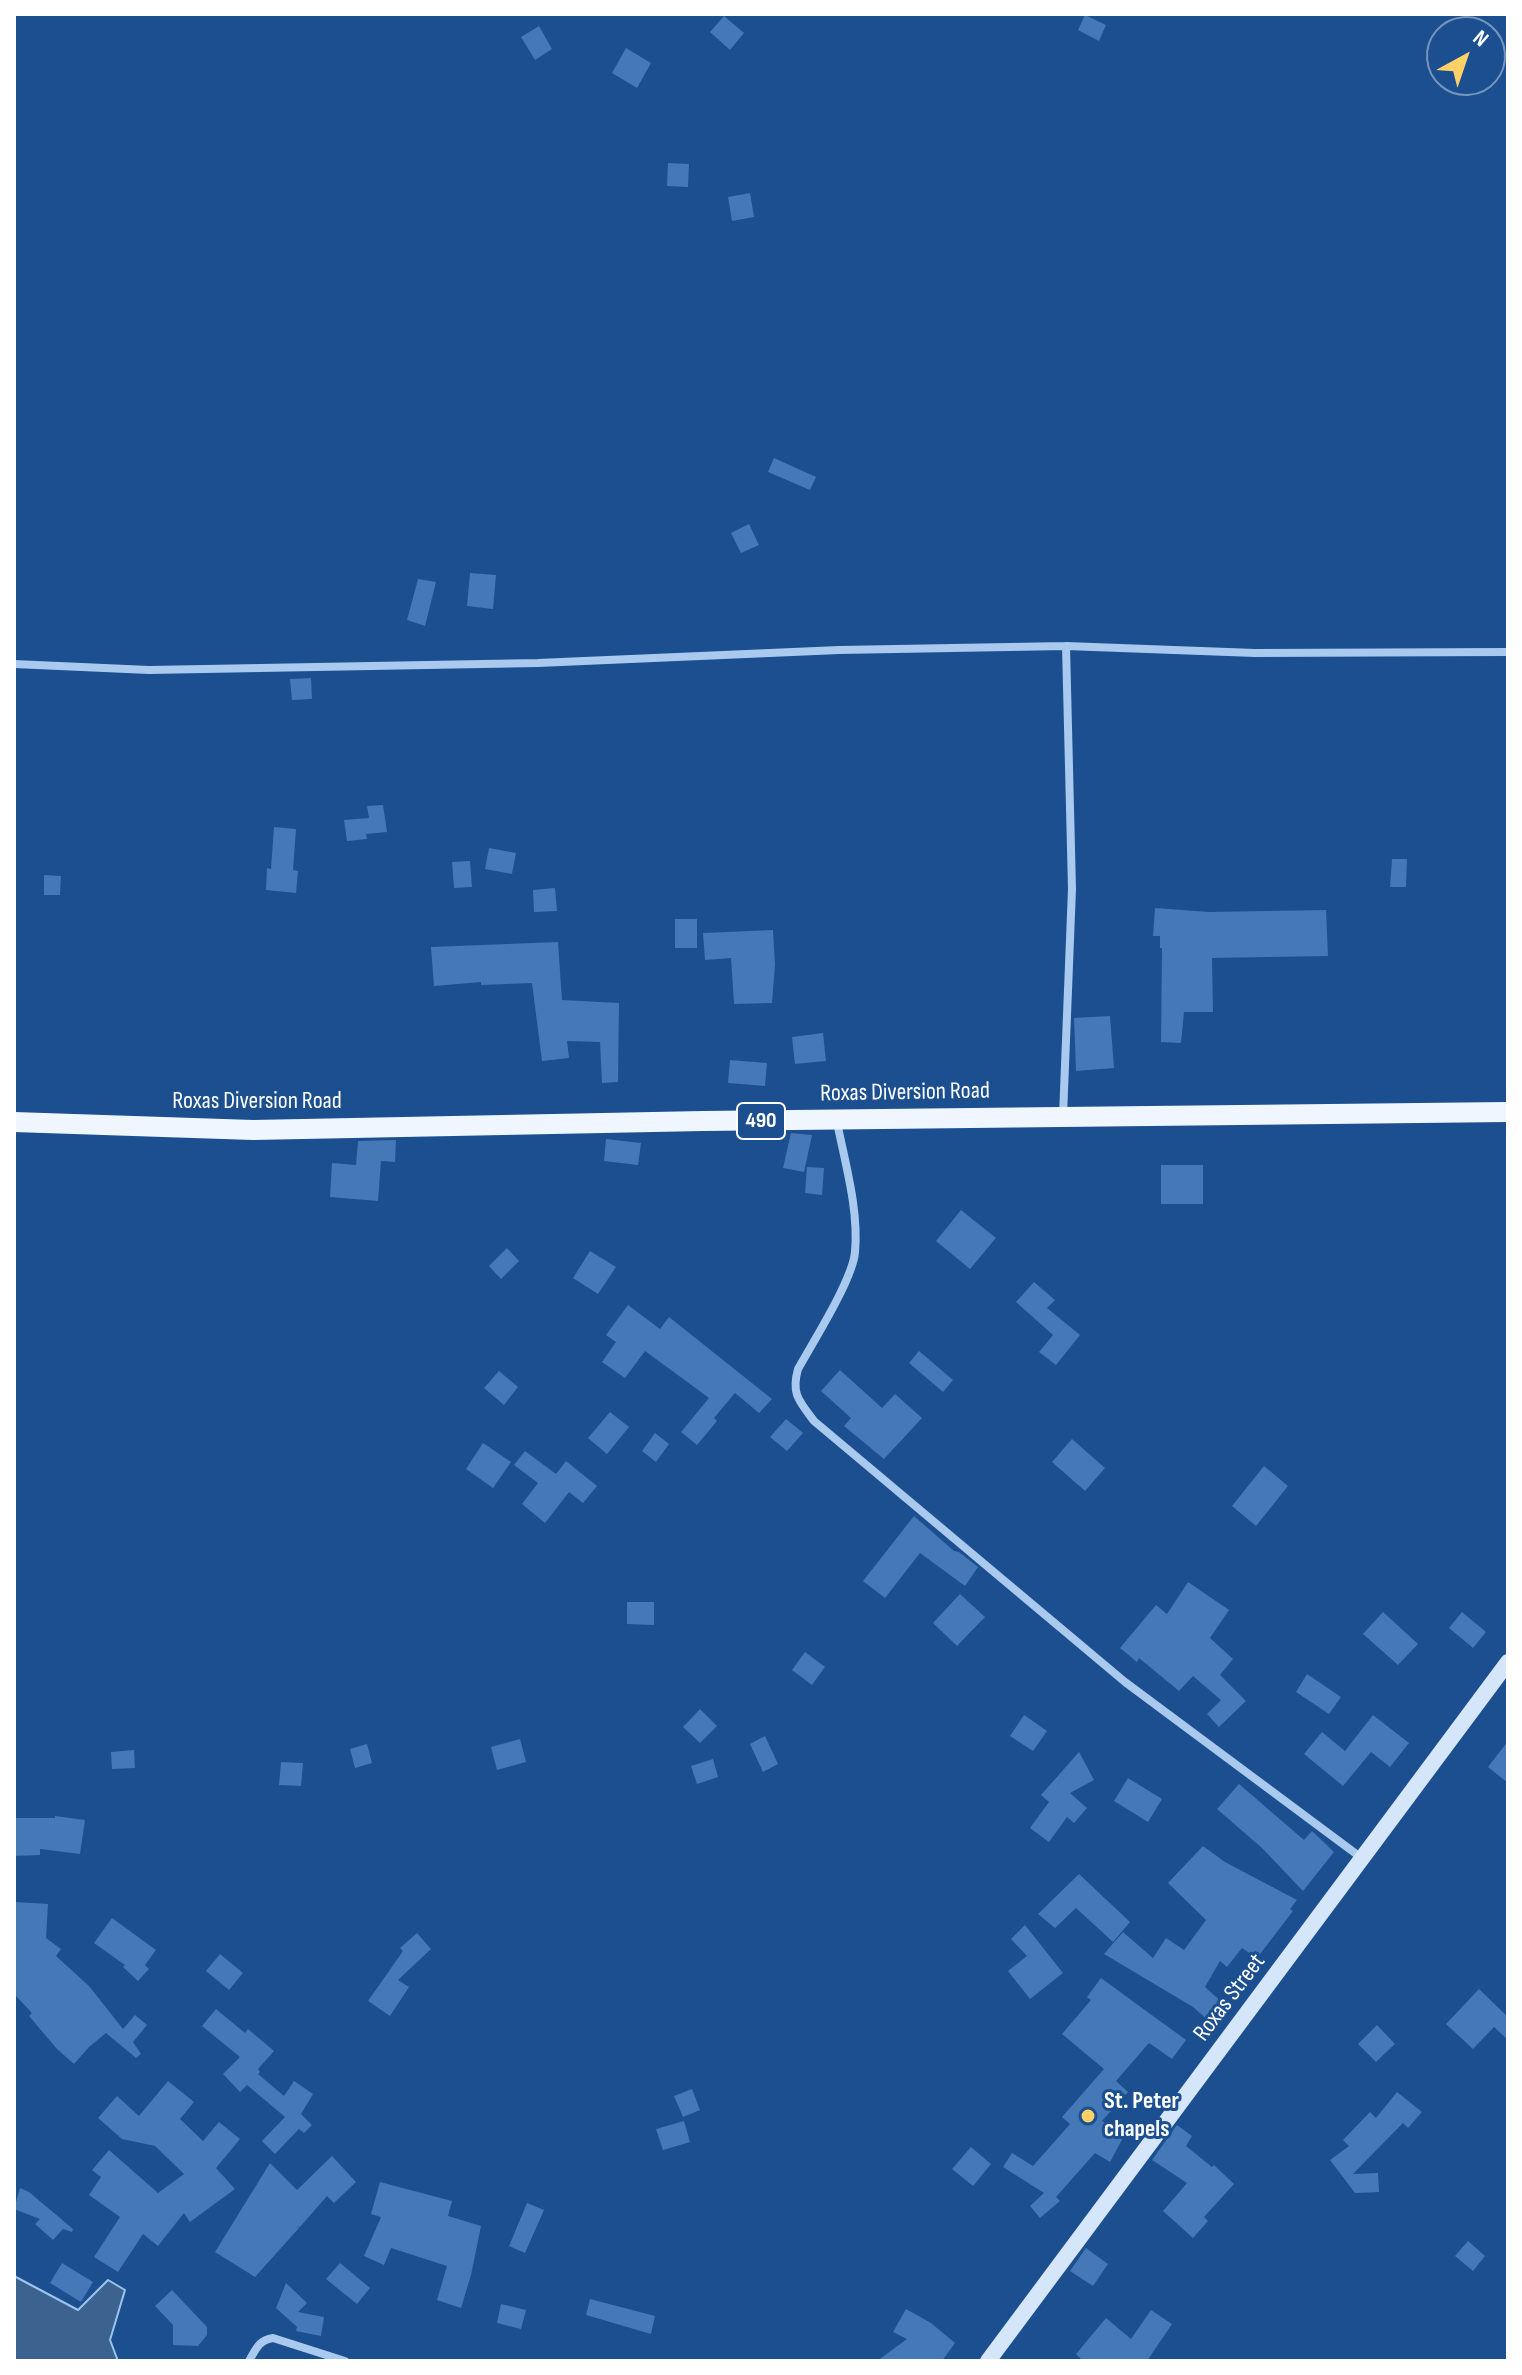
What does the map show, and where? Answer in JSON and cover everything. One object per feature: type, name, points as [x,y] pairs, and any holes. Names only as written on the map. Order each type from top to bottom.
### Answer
[{"type":"main road","name":"Roxas Diversion Road","points":[[14,1122],[253,1130],[1508,1112]]},
{"type":"main road","name":"Roxas Street","points":[[988,2361],[1507,1666]]},
{"type":"street","points":[[1063,1116],[1072,889],[1066,646]]},
{"type":"street","points":[[14,664],[164,669],[538,663],[839,650],[1066,646],[1255,653],[1508,652]]},
{"type":"street","points":[[837,1120],[847,1174],[855,1252],[849,1274],[798,1369],[794,1385],[798,1400],[814,1421],[1125,1682],[1363,1859]]},
{"type":"street","points":[[249,2361],[259,2343],[273,2338],[345,2361]]},
{"type":"water","points":[[14,2276],[78,2310],[108,2280],[125,2290],[110,2340],[118,2361],[14,2361]]},
{"type":"building","points":[[1085,15],[1106,25],[1099,41],[1078,30]]},
{"type":"building","points":[[724,16],[744,33],[730,50],[710,32]]},
{"type":"building","points":[[539,26],[552,49],[535,60],[521,37]]},
{"type":"building","points":[[626,48],[651,63],[637,88],[612,73]]},
{"type":"building","points":[[668,163],[689,164],[688,187],[667,186]]},
{"type":"building","points":[[750,193],[754,217],[732,221],[728,197]]},
{"type":"building","points":[[774,458],[816,477],[810,490],[768,472]]},
{"type":"building","points":[[749,524],[759,545],[741,553],[731,533]]},
{"type":"building","points":[[470,573],[496,575],[493,609],[467,606]]},
{"type":"building","points":[[418,579],[436,582],[425,626],[407,620]]},
{"type":"building","points":[[311,678],[312,699],[292,700],[290,679]]},
{"type":"building","points":[[383,805],[387,832],[366,834],[367,839],[347,841],[344,820],[369,818],[367,806]]},
{"type":"building","points":[[274,827],[296,829],[293,870],[298,871],[296,893],[266,890]]},
{"type":"building","points":[[489,848],[516,853],[512,874],[485,869]]},
{"type":"building","points":[[1392,859],[1407,859],[1406,887],[1390,887]]},
{"type":"building","points":[[470,861],[472,887],[454,888],[452,862]]},
{"type":"building","points":[[44,875],[61,876],[60,895],[44,895]]},
{"type":"building","points":[[555,888],[557,911],[534,912],[533,890]]},
{"type":"building","points":[[1155,908],[1209,912],[1326,910],[1328,956],[1212,958],[1213,1012],[1184,1012],[1181,1043],[1161,1042],[1162,948],[1160,936],[1153,936]]},
{"type":"building","points":[[675,919],[697,919],[697,948],[675,948]]},
{"type":"building","points":[[773,930],[775,965],[772,1003],[734,1004],[731,958],[705,960],[703,933]]},
{"type":"building","points":[[558,942],[562,1000],[619,1003],[618,1082],[602,1083],[600,1042],[567,1041],[569,1058],[542,1061],[532,983],[481,985],[481,982],[434,986],[431,947]]},
{"type":"building","points":[[1110,1016],[1114,1068],[1076,1071],[1074,1018]]},
{"type":"building","points":[[823,1033],[826,1061],[795,1064],[792,1037]]},
{"type":"building","points":[[730,1060],[767,1063],[765,1086],[728,1083]]},
{"type":"building","points":[[791,1133],[812,1135],[804,1172],[783,1168]]},
{"type":"building","points":[[606,1139],[641,1143],[638,1165],[604,1161]]},
{"type":"building","points":[[396,1140],[395,1162],[381,1161],[378,1201],[330,1197],[332,1163],[356,1165],[358,1141]]},
{"type":"building","points":[[1161,1165],[1203,1165],[1203,1204],[1161,1204]]},
{"type":"building","points":[[807,1167],[824,1168],[822,1195],[805,1193]]},
{"type":"building","points":[[961,1210],[996,1238],[970,1269],[936,1241]]},
{"type":"building","points":[[507,1248],[519,1261],[501,1279],[489,1266]]},
{"type":"building","points":[[590,1251],[616,1267],[598,1294],[573,1278]]},
{"type":"building","points":[[1034,1282],[1055,1300],[1047,1308],[1080,1335],[1056,1365],[1039,1352],[1053,1335],[1016,1302]]},
{"type":"building","points":[[628,1305],[660,1329],[669,1317],[772,1399],[759,1413],[735,1393],[697,1445],[681,1432],[709,1398],[645,1351],[625,1378],[602,1362],[616,1342],[606,1335]]},
{"type":"building","points":[[919,1351],[953,1380],[943,1392],[909,1363]]},
{"type":"building","points":[[840,1370],[882,1408],[895,1394],[922,1418],[884,1459],[844,1426],[851,1418],[821,1391]]},
{"type":"building","points":[[499,1371],[518,1387],[504,1405],[484,1388]]},
{"type":"building","points":[[610,1412],[629,1427],[607,1454],[588,1438]]},
{"type":"building","points":[[786,1419],[803,1433],[787,1451],[770,1437]]},
{"type":"building","points":[[655,1433],[669,1444],[656,1462],[642,1451]]},
{"type":"building","points":[[1072,1439],[1105,1468],[1085,1491],[1052,1462]]},
{"type":"building","points":[[483,1443],[511,1462],[493,1488],[466,1469]]},
{"type":"building","points":[[525,1451],[556,1474],[566,1461],[597,1486],[583,1503],[569,1492],[545,1523],[522,1504],[538,1483],[514,1465]]},
{"type":"building","points":[[1264,1466],[1288,1486],[1256,1526],[1232,1506]]},
{"type":"building","points":[[914,1516],[954,1551],[978,1567],[965,1586],[920,1553],[885,1598],[863,1581]]},
{"type":"building","points":[[1188,1582],[1229,1610],[1210,1638],[1233,1659],[1220,1675],[1246,1701],[1219,1727],[1207,1714],[1221,1700],[1193,1676],[1179,1691],[1139,1658],[1137,1662],[1120,1648],[1156,1605],[1167,1614]]},
{"type":"building","points":[[960,1594],[985,1617],[957,1646],[933,1623]]},
{"type":"building","points":[[627,1602],[654,1602],[654,1625],[627,1624]]},
{"type":"building","points":[[1383,1612],[1418,1644],[1398,1665],[1363,1634]]},
{"type":"building","points":[[1462,1612],[1486,1632],[1473,1648],[1449,1628]]},
{"type":"building","points":[[805,1652],[825,1667],[812,1685],[792,1670]]},
{"type":"building","points":[[1307,1674],[1341,1697],[1329,1714],[1296,1692]]},
{"type":"building","points":[[700,1709],[717,1726],[700,1743],[683,1727]]},
{"type":"building","points":[[1024,1715],[1047,1731],[1033,1751],[1010,1736]]},
{"type":"building","points":[[1373,1715],[1409,1743],[1390,1767],[1371,1752],[1343,1786],[1304,1754],[1322,1732],[1345,1751]]},
{"type":"building","points":[[765,1736],[778,1764],[763,1772],[750,1744]]},
{"type":"building","points":[[520,1739],[526,1762],[497,1770],[491,1747]]},
{"type":"building","points":[[1508,1741],[1508,1783],[1488,1767]]},
{"type":"building","points":[[367,1744],[372,1763],[355,1768],[350,1749]]},
{"type":"building","points":[[134,1750],[135,1768],[112,1769],[111,1752]]},
{"type":"building","points":[[1079,1752],[1094,1780],[1070,1793],[1087,1808],[1074,1823],[1067,1817],[1049,1842],[1030,1828],[1049,1802],[1041,1795]]},
{"type":"building","points":[[713,1759],[718,1777],[697,1784],[691,1766]]},
{"type":"building","points":[[281,1762],[303,1763],[301,1786],[279,1785]]},
{"type":"building","points":[[1128,1778],[1162,1799],[1148,1822],[1114,1801]]},
{"type":"building","points":[[1239,1784],[1304,1840],[1312,1831],[1334,1852],[1303,1891],[1262,1848],[1217,1809]]},
{"type":"building","points":[[55,1816],[85,1820],[80,1854],[40,1849],[40,1855],[14,1856],[14,1818]]},
{"type":"building","points":[[1203,1846],[1225,1862],[1297,1900],[1290,1909],[1293,1911],[1257,1958],[1242,1948],[1227,1967],[1220,1961],[1205,1987],[1224,2004],[1209,2021],[1193,2007],[1104,1954],[1123,1932],[1153,1958],[1166,1938],[1184,1950],[1206,1920],[1168,1883]]},
{"type":"building","points":[[1079,1874],[1130,1922],[1113,1942],[1076,1908],[1055,1928],[1038,1914]]},
{"type":"building","points":[[15,1902],[48,1904],[46,1938],[61,1949],[56,1956],[89,1986],[123,2029],[135,2015],[147,2025],[133,2042],[141,2054],[136,2058],[106,2033],[74,2064],[29,2016],[32,2013],[14,1994]]},
{"type":"building","points":[[112,1918],[156,1950],[145,1965],[149,1969],[138,1981],[123,1967],[125,1965],[94,1943]]},
{"type":"building","points":[[1025,1925],[1063,1973],[1030,1999],[1008,1971],[1027,1956],[1011,1939]]},
{"type":"building","points":[[417,1933],[431,1949],[398,1980],[409,1987],[390,2016],[368,2001],[403,1951],[400,1948]]},
{"type":"building","points":[[220,1954],[243,1973],[229,1990],[206,1971]]},
{"type":"building","points":[[1101,1978],[1186,2040],[1172,2059],[1149,2043],[1116,2081],[1128,2092],[1102,2121],[1125,2134],[1110,2162],[1095,2153],[1056,2197],[1060,2201],[1040,2218],[1030,2206],[1044,2193],[1003,2167],[1012,2153],[1033,2166],[1070,2124],[1062,2117],[1104,2069],[1062,2034],[1091,2000],[1087,1997]]},
{"type":"building","points":[[1479,1989],[1508,2017],[1508,2040],[1494,2027],[1473,2049],[1446,2024]]},
{"type":"building","points":[[216,2009],[245,2033],[248,2029],[274,2051],[258,2069],[258,2074],[284,2096],[294,2081],[313,2094],[301,2114],[312,2125],[304,2133],[299,2129],[275,2154],[262,2141],[285,2117],[247,2085],[240,2092],[223,2074],[240,2057],[202,2026]]},
{"type":"building","points":[[1377,2025],[1395,2044],[1376,2062],[1358,2044]]},
{"type":"building","points":[[168,2081],[194,2102],[180,2119],[203,2141],[219,2122],[240,2139],[216,2168],[235,2189],[190,2222],[184,2213],[158,2246],[143,2234],[118,2272],[94,2257],[120,2217],[89,2195],[101,2177],[92,2170],[109,2150],[158,2193],[184,2174],[155,2146],[122,2139],[98,2118],[117,2096],[139,2116]]},
{"type":"building","points":[[692,2089],[700,2110],[683,2117],[674,2096]]},
{"type":"building","points":[[1397,2092],[1422,2112],[1408,2128],[1403,2123],[1353,2174],[1378,2173],[1379,2192],[1355,2193],[1330,2160],[1349,2146],[1343,2140],[1370,2112],[1376,2118]]},
{"type":"building","points":[[684,2121],[690,2142],[663,2150],[656,2129]]},
{"type":"building","points":[[1177,2125],[1192,2136],[1186,2146],[1212,2167],[1214,2165],[1234,2184],[1204,2217],[1208,2221],[1193,2238],[1163,2211],[1187,2183],[1152,2160]]},
{"type":"building","points":[[971,2147],[991,2164],[973,2186],[952,2169]]},
{"type":"building","points":[[332,2156],[356,2182],[334,2203],[327,2196],[255,2277],[215,2252],[270,2163],[297,2190]]},
{"type":"building","points":[[380,2182],[452,2201],[448,2216],[481,2226],[461,2308],[437,2300],[447,2266],[391,2248],[384,2265],[364,2256],[381,2217],[371,2214]]},
{"type":"building","points":[[20,2188],[73,2229],[72,2232],[63,2229],[53,2240],[35,2224],[40,2219],[14,2209]]},
{"type":"building","points":[[527,2203],[544,2210],[525,2253],[509,2246]]},
{"type":"building","points":[[1468,2241],[1485,2256],[1473,2271],[1455,2256]]},
{"type":"building","points":[[1086,2248],[1108,2264],[1093,2286],[1070,2271]]},
{"type":"building","points":[[62,2263],[93,2282],[81,2302],[50,2283]]},
{"type":"building","points":[[340,2263],[370,2288],[357,2304],[326,2279]]},
{"type":"building","points":[[286,2283],[307,2303],[298,2312],[324,2317],[321,2336],[296,2331],[297,2327],[276,2308]]},
{"type":"building","points":[[172,2290],[207,2327],[207,2335],[198,2346],[173,2345],[173,2325],[155,2306]]},
{"type":"building","points":[[590,2299],[655,2316],[651,2334],[586,2315]]},
{"type":"building","points":[[501,2304],[526,2310],[521,2329],[497,2323]]},
{"type":"building","points":[[906,2309],[931,2323],[955,2343],[942,2361],[877,2361],[907,2339],[893,2332]]},
{"type":"building","points":[[1151,2310],[1172,2324],[1147,2361],[1083,2361],[1076,2354],[1106,2318],[1131,2339]]},
{"type":"place","name":"St. Peter chapels","points":[[1088,2116]]}]
